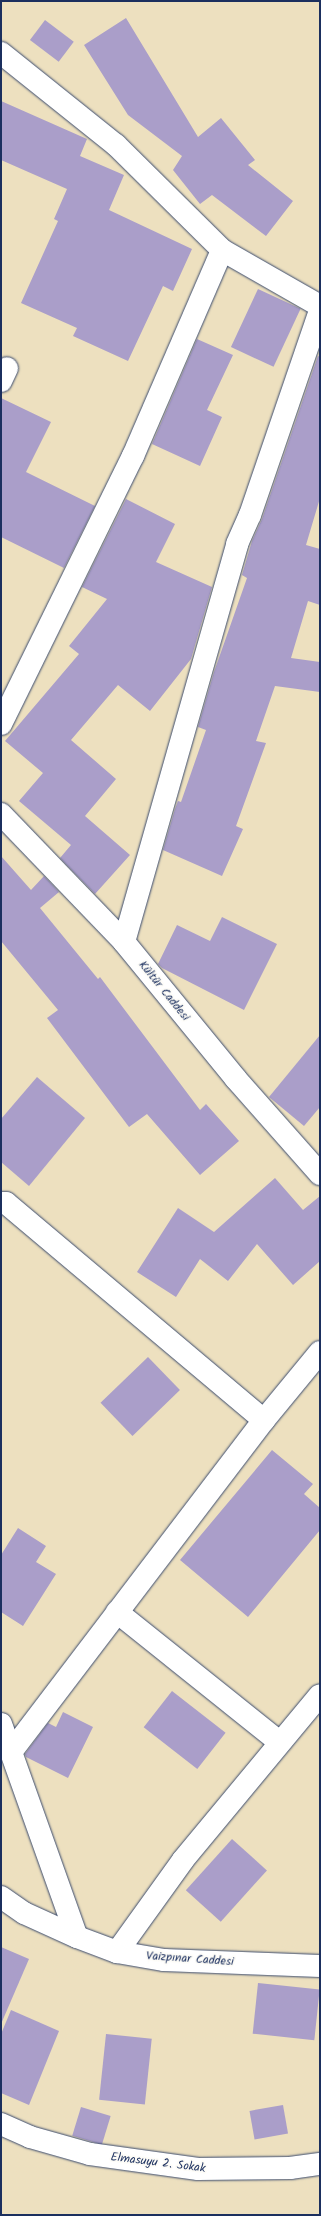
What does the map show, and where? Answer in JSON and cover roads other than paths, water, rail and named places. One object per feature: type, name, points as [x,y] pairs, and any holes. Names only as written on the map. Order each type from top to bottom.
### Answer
[{"type":"street","points":[[1,53],[116,145],[222,250],[320,306]]},
{"type":"street","points":[[1,724],[133,456],[222,250]]},
{"type":"street","points":[[124,942],[237,544],[250,515],[320,311]]},
{"type":"street","name":"Kültür Caddesi","points":[[1,814],[124,942],[236,1079],[318,1166]]},
{"type":"street","points":[[1,1203],[6,1203],[264,1420]]},
{"type":"street","points":[[11,1752],[264,1420],[320,1352]]},
{"type":"street","points":[[117,1612],[280,1742]]},
{"type":"street","points":[[117,1952],[183,1860],[320,1695]]},
{"type":"street","points":[[1,1724],[78,1937]]},
{"type":"street","name":"Vaizpınar Caddesi","points":[[1,1897],[24,1913],[78,1937],[117,1952],[164,1960],[320,1966]]},
{"type":"street","name":"Elmasuyu 2. Sokak","points":[[1,2124],[30,2137],[90,2154],[198,2169],[290,2168],[320,2164]]}]
